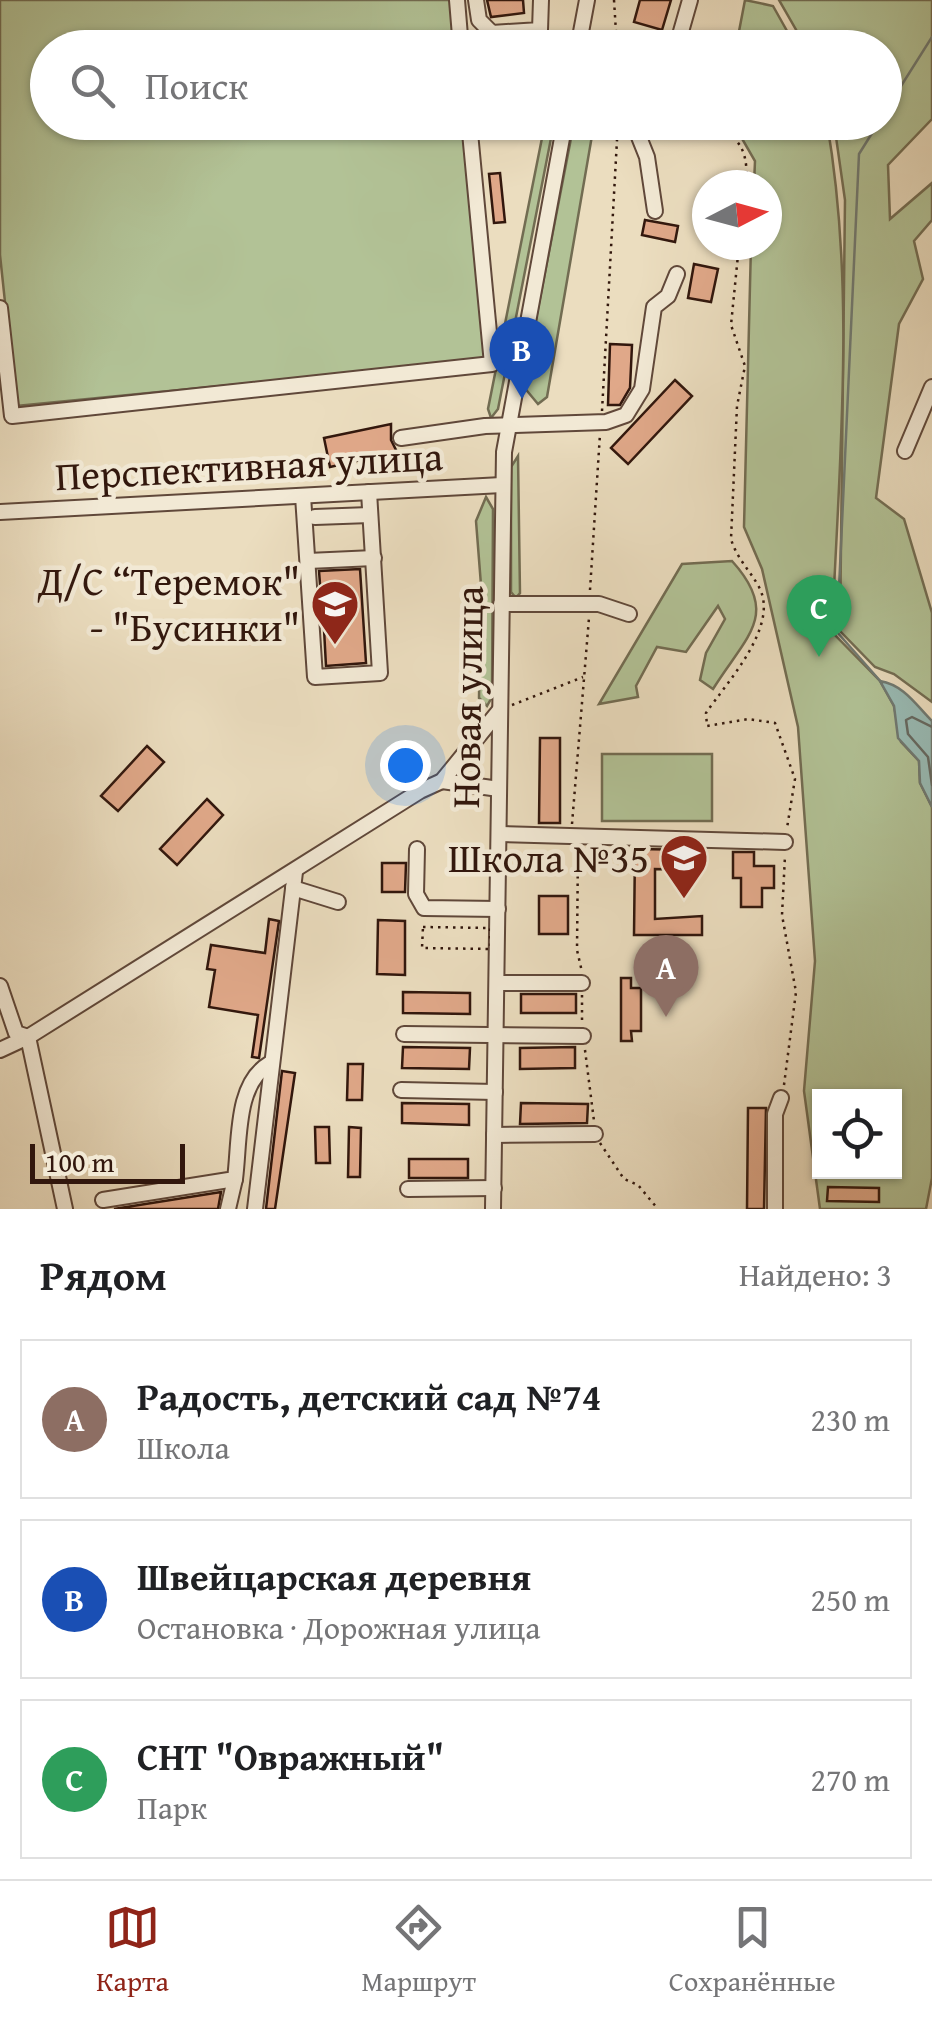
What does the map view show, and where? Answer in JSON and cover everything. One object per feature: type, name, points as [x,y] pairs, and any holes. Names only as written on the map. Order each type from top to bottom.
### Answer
[{"type":"street","points":[[457,0],[460,30]]},
{"type":"street","points":[[476,0],[479,20],[489,30]]},
{"type":"street","points":[[540,30],[541,0]]},
{"type":"street","points":[[581,30],[587,0]]},
{"type":"street","points":[[682,29],[690,0]]},
{"type":"street","points":[[0,308],[12,416],[492,364],[470,140]]},
{"type":"street","name":"Новая улица","points":[[493,1209],[502,485],[509,424],[561,140]]},
{"type":"street","points":[[641,140],[648,157],[656,211]]},
{"type":"street","points":[[401,438],[626,415],[642,389],[654,307],[668,296],[676,274]]},
{"type":"street","points":[[905,451],[932,387]]},
{"type":"street","name":"Перспективная улица","points":[[0,512],[502,485]]},
{"type":"street","points":[[303,496],[315,677],[380,673],[369,492]]},
{"type":"street","points":[[315,518],[370,514]]},
{"type":"street","points":[[308,561],[374,558]]},
{"type":"street","points":[[501,604],[590,604],[628,614]]},
{"type":"street","points":[[0,1050],[28,1038],[294,880],[420,791],[442,781],[500,710]]},
{"type":"street","points":[[468,784],[466,770],[471,746]]},
{"type":"street","points":[[442,781],[499,789]]},
{"type":"street","points":[[498,834],[785,842]]},
{"type":"street","points":[[417,849],[416,894],[424,908],[498,909]]},
{"type":"street","points":[[294,880],[338,902]]},
{"type":"street","points":[[255,1209],[271,1096],[269,1064],[294,880]]},
{"type":"street","points":[[496,983],[582,983]]},
{"type":"street","points":[[0,986],[16,1033],[28,1038]]},
{"type":"street","points":[[404,1034],[582,1036]]},
{"type":"street","points":[[28,1038],[66,1209]]},
{"type":"street","points":[[228,1209],[246,1092],[255,1072],[269,1064]]},
{"type":"street","points":[[402,1090],[495,1092]]},
{"type":"street","points":[[775,1209],[775,1114],[781,1098]]},
{"type":"street","points":[[494,1135],[595,1134]]},
{"type":"street","points":[[104,1200],[235,1179]]},
{"type":"street","points":[[408,1189],[494,1188]]},
{"type":"path","points":[[614,0],[616,30]]},
{"type":"path","points":[[669,30],[672,20],[682,29]]},
{"type":"path","points":[[617,140],[590,604],[572,825],[578,838],[577,950],[582,983],[582,1036],[595,1134],[624,1179],[638,1185],[658,1209]]},
{"type":"path","points":[[736,140],[744,170]]},
{"type":"path","points":[[738,260],[731,325],[744,366],[736,406],[731,539],[737,558],[760,589],[764,618],[706,713],[706,726],[748,718],[775,724],[796,779],[785,842],[782,915],[792,952],[796,992],[791,1056],[781,1098]]},
{"type":"path","points":[[500,710],[585,676]]},
{"type":"path","points":[[422,927],[490,928],[490,949],[422,948],[422,927]]},
{"type":"green space","points":[[0,0],[453,0],[456,30],[30,30],[30,140],[467,140],[488,360],[16,406],[0,255]]},
{"type":"green space","points":[[745,0],[773,6],[786,30],[739,30]]},
{"type":"green space","points":[[779,0],[932,0],[932,119],[888,165],[890,219],[932,183],[932,220],[914,241],[923,279],[899,324],[876,498],[904,519],[932,613],[932,702],[894,674],[875,667],[840,631],[845,200],[836,140],[902,140],[902,30],[796,30]]},
{"type":"green space","points":[[542,140],[551,140],[498,409],[491,418],[488,409]]},
{"type":"green space","points":[[571,140],[591,140],[547,397],[538,404],[523,386]]},
{"type":"green space","points":[[743,140],[829,140],[841,249],[843,313],[832,632],[880,681],[894,706],[901,742],[919,761],[920,783],[932,807],[932,1178],[926,1209],[820,1209],[816,1179],[902,1179],[902,1089],[812,1089],[812,1150],[804,1091],[815,961],[798,727],[762,569],[744,527],[751,260],[782,260],[782,170],[755,170],[755,161]]},
{"type":"green space","points":[[518,456],[520,593],[516,598],[511,592],[511,467]]},
{"type":"green space","points":[[486,497],[493,509],[492,697],[487,706],[479,698],[481,585],[476,521]]},
{"type":"green space","points":[[732,561],[747,580],[756,611],[746,639],[713,689],[700,680],[706,653],[725,619],[718,606],[686,652],[657,647],[636,686],[638,697],[599,704],[682,564]]},
{"type":"green space","points":[[602,754],[712,754],[712,821],[602,821]]},
{"type":"water","points":[[880,681],[903,691],[932,721],[932,807],[920,783],[919,761],[898,738],[894,706]]},
{"type":"building","points":[[487,0],[523,0],[524,13],[491,17]]},
{"type":"building","points":[[640,0],[671,0],[662,30],[634,22]]},
{"type":"building","points":[[500,173],[505,222],[494,223],[489,174]]},
{"type":"building","points":[[645,220],[678,226],[675,242],[642,235]]},
{"type":"building","points":[[694,264],[718,269],[711,302],[688,298]]},
{"type":"building","points":[[610,344],[632,345],[630,388],[620,405],[608,405]]},
{"type":"building","points":[[675,380],[692,396],[628,464],[611,448]]},
{"type":"building","points":[[391,424],[391,440],[397,452],[330,467],[324,438]]},
{"type":"building","points":[[360,569],[366,663],[326,666],[324,629],[347,628],[346,608],[322,610],[319,571]]},
{"type":"building","points":[[540,738],[560,738],[560,823],[539,823]]},
{"type":"building","points":[[147,746],[164,762],[118,811],[101,796]]},
{"type":"building","points":[[207,799],[223,815],[177,865],[160,849]]},
{"type":"building","points":[[635,849],[702,850],[702,870],[655,869],[655,919],[702,916],[702,935],[634,935]]},
{"type":"building","points":[[733,852],[754,852],[754,866],[774,866],[774,888],[762,888],[762,907],[741,907],[741,878],[733,878]]},
{"type":"building","points":[[382,863],[406,863],[405,892],[382,892]]},
{"type":"building","points":[[539,896],[568,896],[568,934],[539,934]]},
{"type":"building","points":[[269,919],[279,921],[259,1058],[252,1057],[258,1015],[209,1007],[215,970],[207,969],[211,945],[265,953]]},
{"type":"building","points":[[378,920],[405,921],[405,975],[377,974]]},
{"type":"building","points":[[621,978],[631,978],[631,988],[641,988],[641,1031],[631,1031],[632,1041],[621,1041]]},
{"type":"building","points":[[403,992],[470,993],[470,1014],[403,1013]]},
{"type":"building","points":[[521,994],[576,994],[576,1013],[521,1013]]},
{"type":"building","points":[[403,1047],[470,1048],[469,1069],[402,1068]]},
{"type":"building","points":[[575,1047],[575,1068],[520,1069],[520,1048]]},
{"type":"building","points":[[348,1064],[363,1064],[362,1100],[347,1100]]},
{"type":"building","points":[[282,1071],[295,1073],[275,1209],[266,1209]]},
{"type":"building","points":[[402,1103],[469,1104],[469,1125],[402,1123]]},
{"type":"building","points":[[521,1103],[588,1104],[587,1123],[520,1124]]},
{"type":"building","points":[[748,1108],[766,1108],[764,1209],[747,1209]]},
{"type":"building","points":[[315,1127],[329,1127],[330,1163],[316,1163]]},
{"type":"building","points":[[349,1127],[361,1128],[360,1177],[348,1177]]},
{"type":"building","points":[[409,1159],[468,1159],[468,1178],[409,1178]]},
{"type":"building","points":[[828,1187],[879,1188],[879,1202],[827,1201]]},
{"type":"building","points":[[221,1192],[218,1209],[114,1209]]},
{"type":"waterway","points":[[902,84],[932,37]]},
{"type":"waterway","points":[[868,140],[859,154],[837,632],[882,683]]},
{"type":"place","name":"Швейцарская деревня","points":[[522,399]]},
{"type":"place","name":"Д/С “Теремок\" - \"Бусинки\"","points":[[335,646]]},
{"type":"place","name":"СНТ \"Овражный\"","points":[[819,657]]},
{"type":"place","name":"Школа №35","points":[[684,900]]},
{"type":"place","name":"Радость, детский сад №74","points":[[666,1017]]}]
